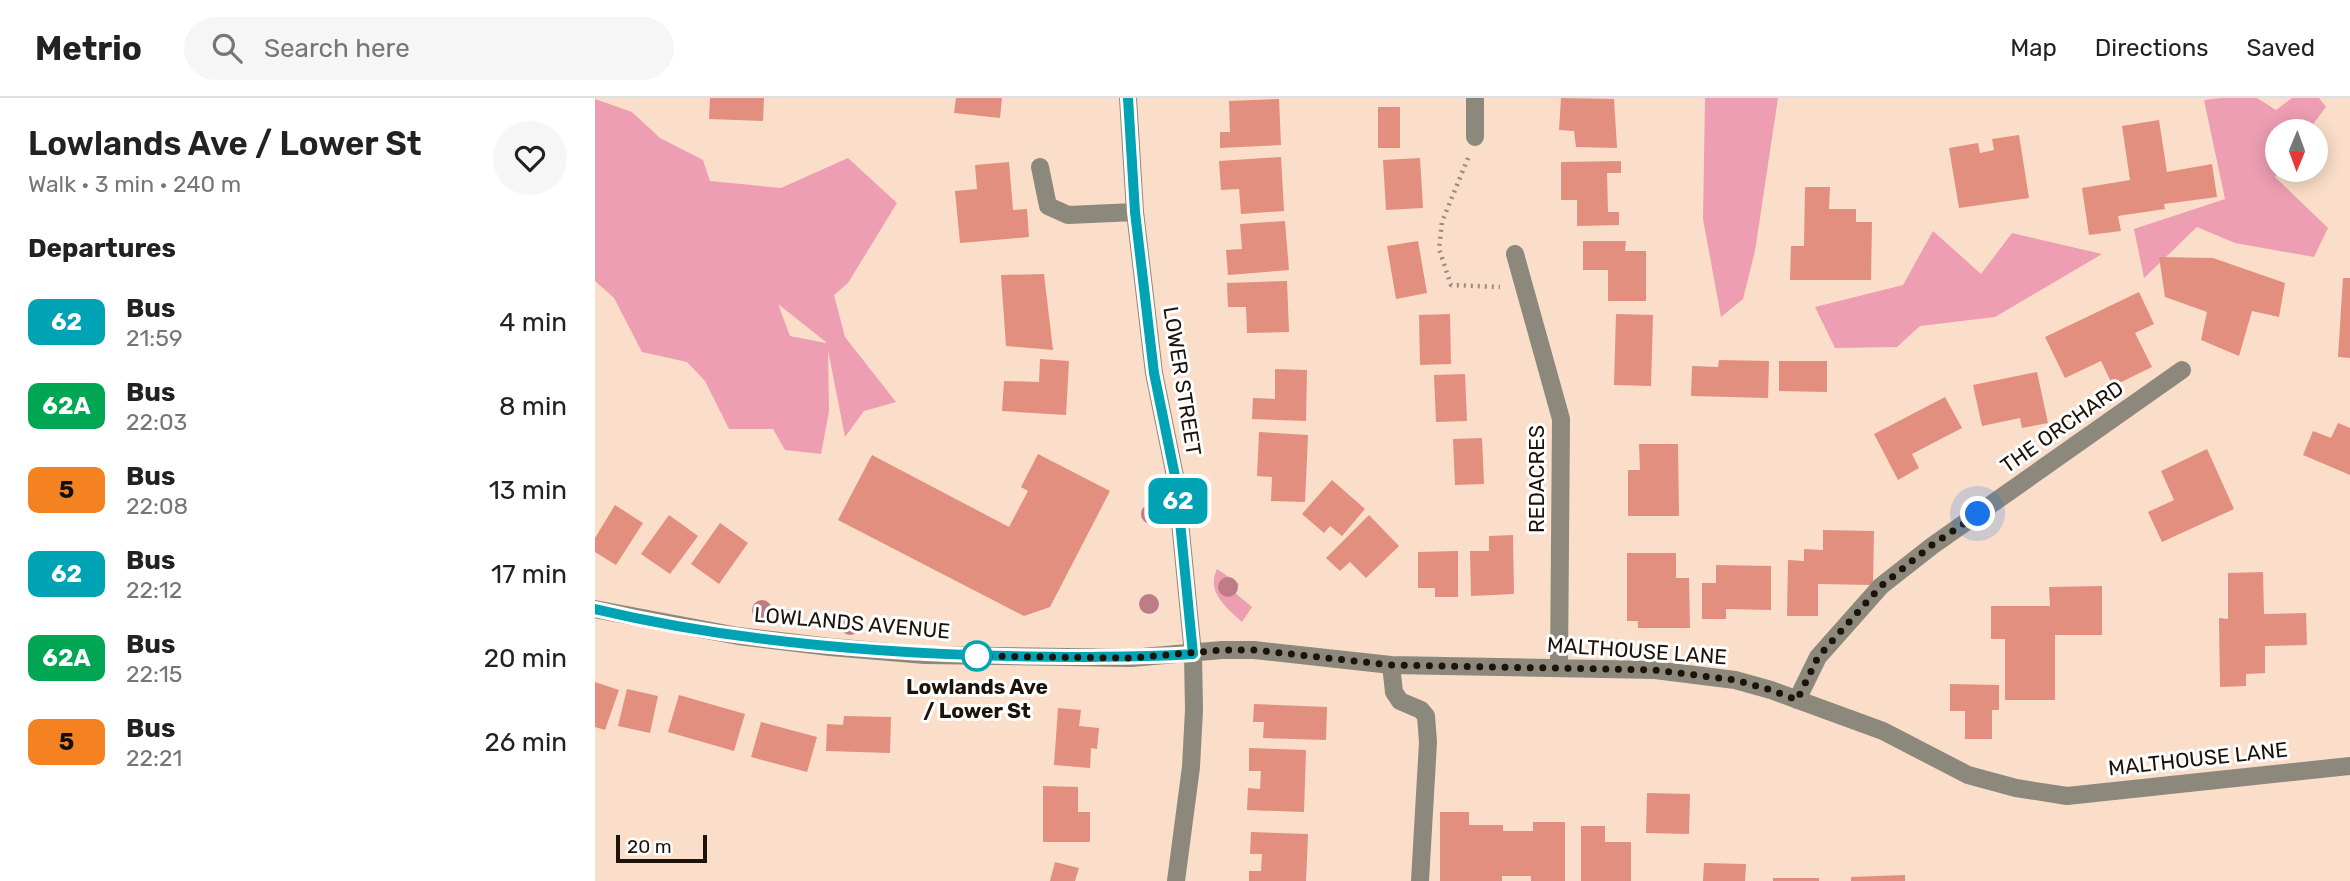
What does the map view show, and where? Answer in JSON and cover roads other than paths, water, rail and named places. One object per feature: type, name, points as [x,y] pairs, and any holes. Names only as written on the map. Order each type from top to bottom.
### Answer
[{"type":"street","name":"LOWER STREET","points":[[1128,98],[1135,212],[1154,373],[1176,481],[1193,654],[1191,767],[1176,881]]},
{"type":"street","points":[[1475,98],[1475,137]]},
{"type":"street","points":[[1040,167],[1048,206],[1068,215],[1135,212]]},
{"type":"street","name":"REDACRES","points":[[1515,254],[1560,419],[1559,667]]},
{"type":"street","name":"THE ORCHARD","points":[[1797,700],[1818,657],[1881,586],[1932,545],[2182,370]]},
{"type":"street","name":"LOWLANDS AVENUE","points":[[595,609],[738,636],[925,655],[1131,658],[1193,654]]},
{"type":"street","name":"MALTHOUSE LANE","points":[[1193,654],[1254,650],[1391,665],[1655,670],[1735,680],[1771,690],[1883,731],[1968,775],[2016,788],[2067,796],[2350,766]]},
{"type":"street","points":[[1391,665],[1394,692],[1400,701],[1421,710],[1426,716],[1428,742],[1420,881]]},
{"type":"place","name":"Lowlands Ave / Lower St","points":[[977,656]]}]
